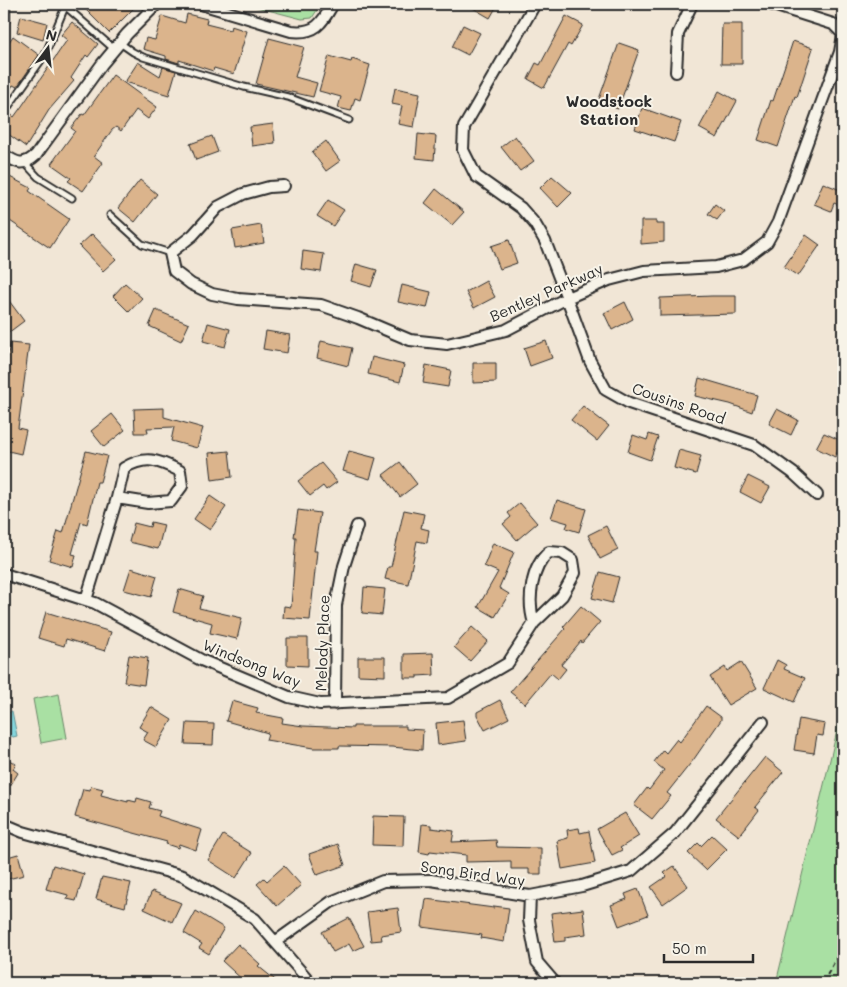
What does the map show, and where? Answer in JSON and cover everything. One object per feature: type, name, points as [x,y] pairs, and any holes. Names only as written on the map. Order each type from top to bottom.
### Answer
[{"type":"street","points":[[4,4],[4,19]]},
{"type":"street","points":[[4,155],[21,163],[29,161],[36,156],[117,46],[157,4]]},
{"type":"street","points":[[201,4],[291,31],[302,32],[312,30],[320,24],[333,4]]},
{"type":"street","name":"Cousins Road","points":[[535,4],[464,127],[463,150],[476,176],[521,208],[535,224],[567,298],[590,361],[606,390],[629,403],[754,445],[793,473],[817,495]]},
{"type":"street","points":[[676,72],[678,34],[692,4]]},
{"type":"street","name":"Bentley Parkway","points":[[170,253],[174,271],[191,284],[212,294],[238,299],[321,305],[410,340],[447,344],[506,330],[567,298],[609,280],[644,271],[716,267],[743,260],[767,242],[778,222],[840,52],[843,35],[833,24],[770,4]]},
{"type":"street","points":[[170,253],[193,235],[218,207],[243,194],[270,187],[284,186]]},
{"type":"street","points":[[86,600],[117,498],[124,468],[136,461],[161,461],[180,472],[182,486],[171,501],[148,503],[117,498]]},
{"type":"street","name":"Melody Place","points":[[335,704],[336,605],[344,566],[357,526]]},
{"type":"street","name":"Windsong Way","points":[[4,574],[95,603],[201,660],[280,693],[320,704],[448,698],[508,663],[534,623],[562,596],[575,573],[573,560],[562,553],[549,552],[542,558],[538,566],[534,578],[531,601],[531,613],[534,623]]},
{"type":"street","name":"Song Bird Way","points":[[275,942],[331,902],[383,881],[431,880],[530,896],[582,886],[631,870],[674,832],[763,722]]},
{"type":"street","points":[[4,824],[23,832],[183,876],[255,919],[311,983]]},
{"type":"street","points":[[530,896],[529,920],[537,962],[556,983]]},
{"type":"lane","points":[[4,113],[45,55],[64,5],[117,46],[143,57],[244,87],[288,97],[349,120]]},
{"type":"lane","points":[[24,162],[38,177],[72,198]]},
{"type":"lane","points":[[110,215],[142,244],[170,253]]},
{"type":"path","points":[[823,983],[839,953],[843,939]]},
{"type":"green space","points":[[245,4],[321,4],[312,18],[302,19]]},
{"type":"green space","points":[[59,694],[67,738],[41,743],[33,699]]},
{"type":"green space","points":[[843,706],[843,983],[776,983]]},
{"type":"water","points":[[12,711],[17,736],[4,736],[4,715]]},
{"type":"building","points":[[80,4],[138,4],[109,33]]},
{"type":"building","points":[[466,4],[498,4],[490,18]]},
{"type":"building","points":[[187,14],[207,19],[206,24],[230,30],[231,26],[247,31],[234,74],[214,68],[213,71],[179,60],[179,63],[166,59],[166,56],[143,49],[146,38],[155,40],[162,16],[185,23]]},
{"type":"building","points":[[21,16],[47,23],[43,40],[17,32]]},
{"type":"building","points":[[566,16],[583,25],[571,46],[568,44],[544,88],[528,79],[536,63],[540,65]]},
{"type":"building","points":[[72,22],[98,44],[88,57],[86,55],[71,78],[74,81],[49,110],[26,147],[4,131],[4,117],[9,113],[14,117],[22,106],[67,40],[61,35]]},
{"type":"building","points":[[722,24],[742,24],[742,64],[721,64]]},
{"type":"building","points":[[463,25],[480,33],[468,55],[452,47]]},
{"type":"building","points":[[13,36],[39,55],[17,87],[13,85],[4,100],[4,49]]},
{"type":"building","points":[[269,38],[304,47],[295,77],[317,83],[313,97],[256,84]]},
{"type":"building","points":[[793,41],[813,48],[778,147],[758,140]]},
{"type":"building","points":[[619,43],[639,50],[618,109],[598,102]]},
{"type":"building","points":[[329,56],[351,62],[352,59],[370,65],[360,100],[355,98],[351,111],[338,108],[341,97],[319,91]]},
{"type":"building","points":[[138,62],[160,76],[163,67],[176,71],[169,95],[125,82]]},
{"type":"building","points":[[113,75],[157,107],[148,119],[136,110],[121,131],[116,127],[112,130],[94,156],[103,163],[83,191],[68,181],[71,178],[51,164],[75,131],[71,128],[82,114],[84,115]]},
{"type":"building","points":[[395,88],[420,93],[414,127],[398,124],[402,106],[392,104]]},
{"type":"building","points":[[719,91],[737,101],[717,138],[699,128]]},
{"type":"building","points":[[642,108],[681,122],[674,142],[635,129]]},
{"type":"building","points":[[273,124],[275,143],[252,146],[250,127]]},
{"type":"building","points":[[418,134],[436,136],[434,160],[416,158]]},
{"type":"building","points":[[212,136],[218,152],[196,160],[190,144]]},
{"type":"building","points":[[515,136],[534,161],[520,171],[501,147]]},
{"type":"building","points":[[326,141],[340,161],[326,171],[312,152]]},
{"type":"building","points":[[4,174],[31,188],[29,191],[69,219],[50,248],[4,217]]},
{"type":"building","points":[[552,176],[572,193],[558,207],[540,188]]},
{"type":"building","points":[[140,180],[157,194],[135,222],[118,208]]},
{"type":"building","points":[[823,183],[843,191],[839,205],[834,203],[831,211],[814,204]]},
{"type":"building","points":[[436,189],[464,212],[452,225],[425,203]]},
{"type":"building","points":[[328,200],[344,210],[333,226],[317,216]]},
{"type":"building","points":[[715,204],[724,211],[717,220],[708,214]]},
{"type":"building","points":[[641,221],[656,221],[656,224],[664,224],[664,242],[641,244]]},
{"type":"building","points":[[261,225],[264,243],[235,248],[232,230]]},
{"type":"building","points":[[92,234],[116,259],[103,271],[79,246]]},
{"type":"building","points":[[806,235],[820,245],[798,276],[784,267]]},
{"type":"building","points":[[509,240],[517,263],[500,269],[491,246]]},
{"type":"building","points":[[303,251],[324,254],[321,272],[301,269]]},
{"type":"building","points":[[356,264],[377,270],[371,287],[351,281]]},
{"type":"building","points":[[486,281],[495,297],[474,308],[466,292]]},
{"type":"building","points":[[125,283],[142,298],[129,312],[113,296]]},
{"type":"building","points":[[402,285],[431,292],[427,308],[398,302]]},
{"type":"building","points":[[4,294],[24,321],[8,333],[4,327]]},
{"type":"building","points":[[736,296],[736,314],[660,316],[660,298]]},
{"type":"building","points":[[625,302],[633,319],[612,330],[604,313]]},
{"type":"building","points":[[156,310],[189,324],[181,341],[149,326]]},
{"type":"building","points":[[208,323],[230,329],[225,347],[203,341]]},
{"type":"building","points":[[266,331],[290,335],[287,353],[263,349]]},
{"type":"building","points":[[321,341],[352,348],[348,366],[317,358]]},
{"type":"building","points":[[546,341],[552,358],[530,366],[524,348]]},
{"type":"building","points":[[10,343],[29,345],[18,428],[26,430],[21,454],[4,450],[4,361],[7,361]]},
{"type":"building","points":[[372,357],[404,365],[400,382],[368,374]]},
{"type":"building","points":[[473,363],[496,363],[496,382],[473,383]]},
{"type":"building","points":[[426,365],[451,370],[448,387],[423,383]]},
{"type":"building","points":[[699,378],[757,395],[752,412],[730,404],[695,396]]},
{"type":"building","points":[[583,406],[609,426],[597,441],[571,420]]},
{"type":"building","points":[[164,408],[164,417],[203,428],[197,448],[171,441],[174,427],[147,428],[148,433],[135,433],[134,409]]},
{"type":"building","points":[[777,409],[798,420],[791,435],[769,424]]},
{"type":"building","points":[[112,414],[125,430],[104,447],[91,431]]},
{"type":"building","points":[[824,433],[842,441],[835,457],[816,448]]},
{"type":"building","points":[[649,434],[658,437],[650,460],[628,452],[633,435],[647,440]]},
{"type":"building","points":[[679,450],[701,456],[696,474],[674,468]]},
{"type":"building","points":[[86,451],[107,456],[100,482],[97,482],[87,524],[81,522],[72,554],[76,555],[73,567],[49,560],[58,531],[63,533]]},
{"type":"building","points":[[229,451],[232,477],[212,480],[209,453]]},
{"type":"building","points":[[349,451],[376,458],[370,479],[343,471]]},
{"type":"building","points":[[400,462],[417,484],[400,497],[383,475]]},
{"type":"building","points":[[321,463],[337,482],[326,490],[323,486],[310,496],[298,481]]},
{"type":"building","points":[[748,476],[770,487],[761,503],[740,492]]},
{"type":"building","points":[[210,496],[226,507],[210,530],[194,519]]},
{"type":"building","points":[[557,500],[586,509],[579,532],[566,528],[568,523],[551,518]]},
{"type":"building","points":[[520,503],[537,523],[517,540],[503,524],[511,517],[508,513]]},
{"type":"building","points":[[298,510],[320,513],[314,551],[317,551],[310,620],[283,618],[284,606],[291,607],[296,537],[294,537]]},
{"type":"building","points":[[404,510],[424,514],[421,528],[429,530],[427,543],[417,541],[408,584],[385,579],[388,567],[391,567]]},
{"type":"building","points":[[151,522],[164,525],[158,549],[129,542],[134,523],[150,527]]},
{"type":"building","points":[[606,526],[618,550],[600,559],[588,535]]},
{"type":"building","points":[[493,543],[514,552],[499,588],[509,594],[495,617],[478,607],[498,572],[484,566]]},
{"type":"building","points":[[131,568],[157,576],[151,597],[124,590]]},
{"type":"building","points":[[600,572],[619,577],[612,603],[592,598]]},
{"type":"building","points":[[364,587],[385,589],[382,615],[362,613]]},
{"type":"building","points":[[179,589],[203,596],[199,608],[242,618],[237,639],[210,633],[212,623],[173,612]]},
{"type":"building","points":[[581,606],[600,622],[561,665],[566,669],[558,679],[551,673],[525,704],[510,692],[565,629],[563,627]]},
{"type":"building","points":[[46,612],[111,632],[105,651],[66,639],[64,646],[38,638]]},
{"type":"building","points":[[472,627],[488,641],[470,661],[454,647]]},
{"type":"building","points":[[287,638],[308,638],[308,666],[287,665]]},
{"type":"building","points":[[433,653],[434,675],[404,678],[404,654]]},
{"type":"building","points":[[129,655],[148,658],[144,685],[124,682]]},
{"type":"building","points":[[358,657],[385,657],[385,676],[358,675]]},
{"type":"building","points":[[777,660],[786,665],[784,669],[805,678],[794,702],[764,688]]},
{"type":"building","points":[[741,662],[757,688],[728,705],[710,677],[725,667],[727,671]]},
{"type":"building","points":[[500,700],[509,718],[485,730],[477,712]]},
{"type":"building","points":[[232,701],[258,708],[256,713],[283,718],[282,723],[303,726],[353,728],[353,726],[406,726],[406,729],[423,730],[422,750],[392,747],[339,746],[339,748],[313,748],[266,740],[268,733],[226,721]]},
{"type":"building","points":[[706,706],[721,717],[721,720],[667,793],[671,796],[652,819],[634,805],[647,788],[649,790],[664,770],[654,762],[663,750],[666,753],[677,739],[680,742]]},
{"type":"building","points":[[151,707],[172,720],[156,747],[143,740],[148,732],[139,727]]},
{"type":"building","points":[[799,719],[825,724],[823,736],[817,735],[814,753],[794,750]]},
{"type":"building","points":[[463,720],[466,741],[438,745],[436,723]]},
{"type":"building","points":[[187,723],[214,724],[213,745],[185,744]]},
{"type":"building","points":[[4,757],[16,764],[13,769],[18,773],[10,786],[4,783]]},
{"type":"building","points":[[765,757],[783,772],[755,807],[759,810],[739,836],[716,818]]},
{"type":"building","points":[[91,786],[103,789],[101,795],[128,802],[128,800],[136,802],[137,798],[151,802],[149,808],[160,811],[158,816],[202,830],[196,850],[179,844],[178,848],[166,844],[167,842],[75,817],[83,789],[90,790]]},
{"type":"building","points":[[625,813],[639,836],[620,848],[622,850],[612,855],[597,829]]},
{"type":"building","points":[[373,816],[404,817],[403,846],[372,845]]},
{"type":"building","points":[[422,824],[431,825],[431,828],[454,831],[452,842],[496,840],[497,847],[541,848],[541,874],[529,874],[529,869],[511,869],[511,861],[466,862],[466,855],[430,851],[429,854],[419,852]]},
{"type":"building","points":[[579,828],[580,833],[589,831],[595,863],[562,869],[557,841],[568,838],[567,830]]},
{"type":"building","points":[[223,835],[252,853],[236,878],[208,860]]},
{"type":"building","points":[[712,835],[727,849],[706,870],[688,853],[698,843],[701,846]]},
{"type":"building","points":[[338,844],[345,865],[317,875],[309,854]]},
{"type":"building","points":[[18,854],[24,875],[4,880],[4,858]]},
{"type":"building","points":[[53,865],[84,874],[76,901],[67,899],[68,895],[46,889]]},
{"type":"building","points":[[284,866],[301,885],[277,906],[257,884],[264,878],[267,881]]},
{"type":"building","points":[[674,866],[688,886],[663,904],[651,887],[667,876],[664,873]]},
{"type":"building","points":[[102,877],[131,883],[125,907],[96,899]]},
{"type":"building","points":[[638,889],[648,915],[619,926],[611,905],[627,899],[625,894]]},
{"type":"building","points":[[152,891],[181,903],[172,922],[144,909]]},
{"type":"building","points":[[426,899],[494,908],[494,906],[509,908],[504,942],[481,938],[482,935],[422,927]]},
{"type":"building","points":[[398,908],[401,932],[381,935],[382,940],[371,941],[367,912]]},
{"type":"building","points":[[583,909],[586,934],[565,937],[565,941],[555,942],[551,913]]},
{"type":"building","points":[[196,911],[224,928],[209,954],[199,948],[202,944],[184,933]]},
{"type":"building","points":[[349,918],[364,946],[353,951],[349,944],[333,952],[322,932]]},
{"type":"building","points":[[238,944],[260,964],[258,966],[279,983],[246,983],[222,961]]},
{"type":"district","name":"Woodstock Station","points":[[609,109]]}]
